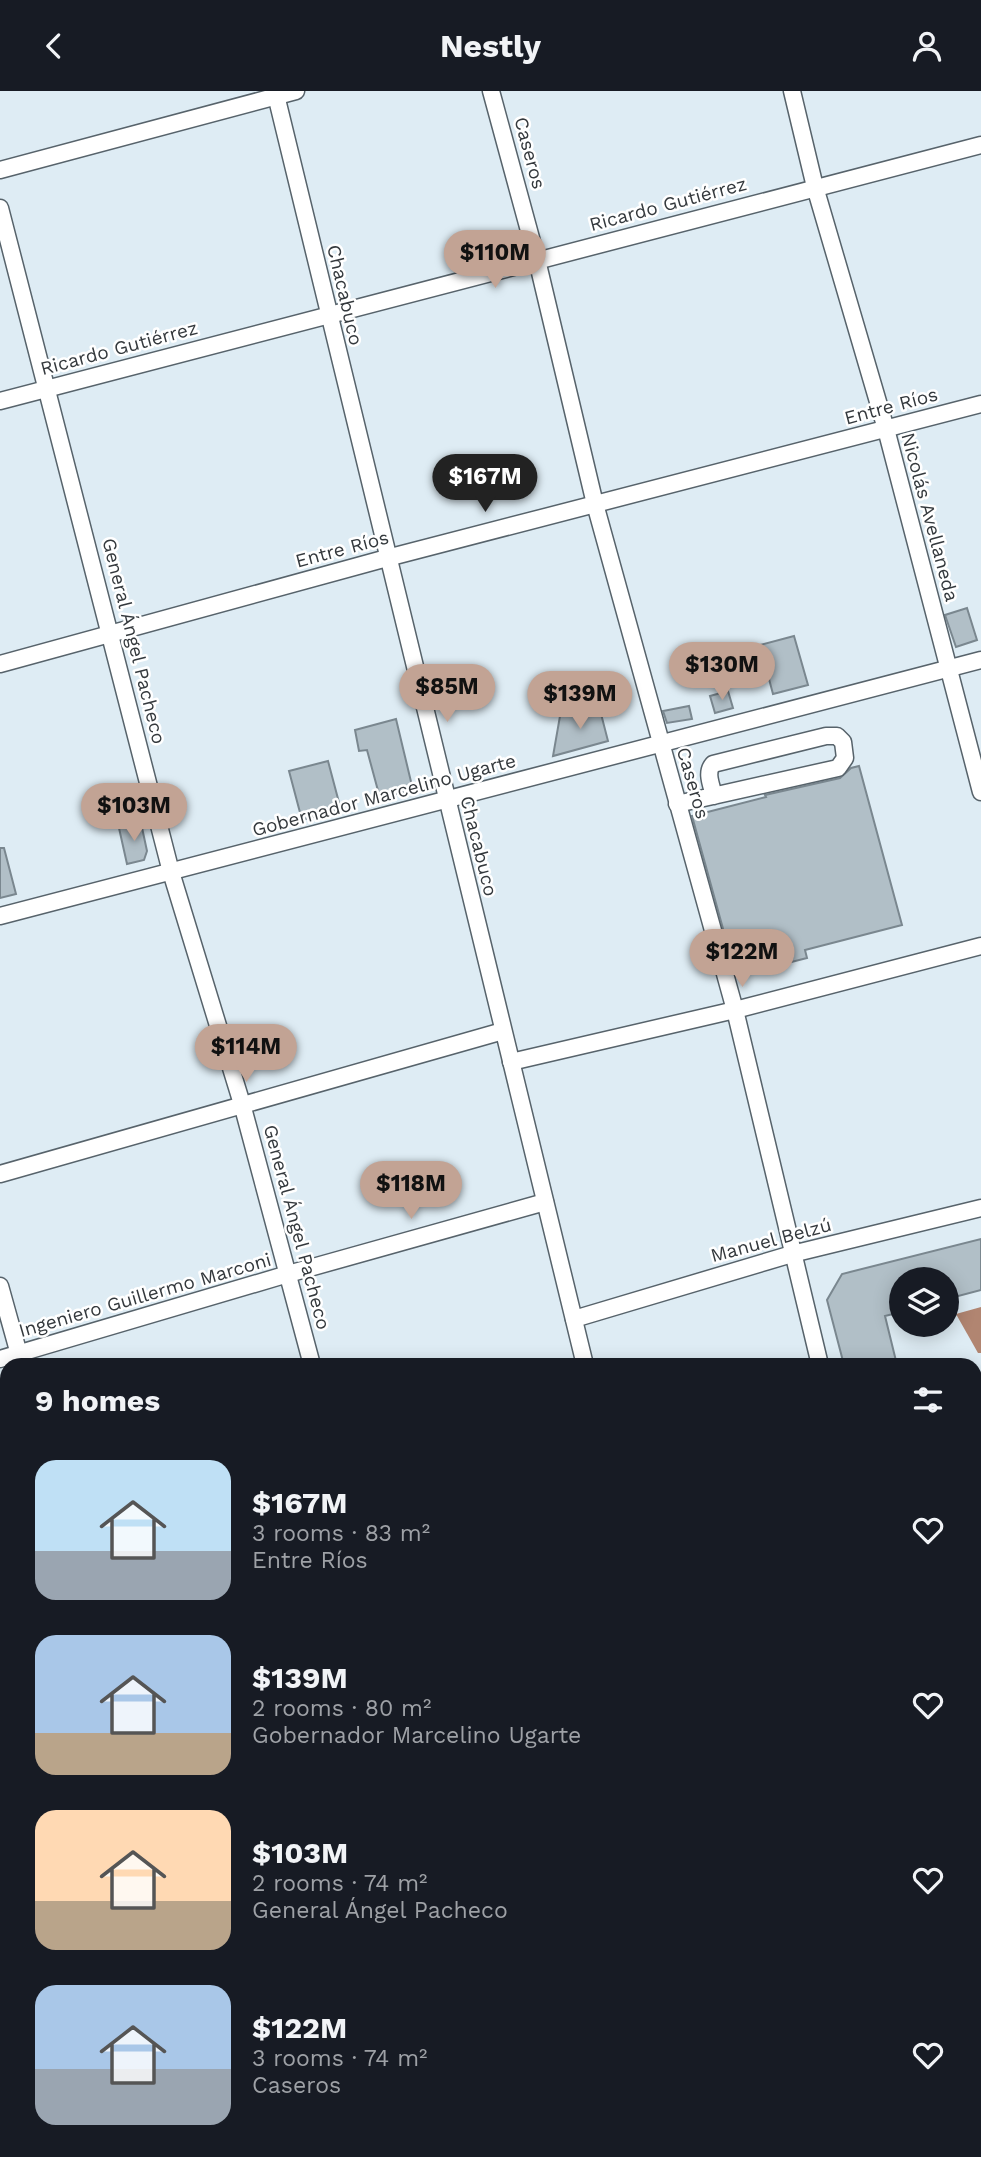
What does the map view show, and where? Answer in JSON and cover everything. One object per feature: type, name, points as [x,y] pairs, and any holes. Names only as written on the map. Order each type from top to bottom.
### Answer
[{"type":"street","points":[[0,170],[275,94],[296,91]]},
{"type":"street","name":"Caseros","points":[[491,91],[537,260],[595,504],[735,1010],[818,1358]]},
{"type":"street","name":"Nicolás Avellaneda","points":[[792,91],[816,187],[886,429],[981,792]]},
{"type":"street","name":"Chacabuco","points":[[275,94],[583,1358]]},
{"type":"street","name":"Ricardo Gutiérrez","points":[[0,401],[981,145]]},
{"type":"street","name":"General Ángel Pacheco","points":[[0,208],[171,872],[242,1104],[310,1358]]},
{"type":"street","name":"Entre Ríos","points":[[0,664],[387,558],[981,404]]},
{"type":"street","name":"Gobernador Marcelino Ugarte","points":[[0,916],[981,660]]},
{"type":"street","points":[[677,804],[714,796],[838,768],[845,758],[843,742],[837,736],[826,736],[713,764],[709,776],[714,796]]},
{"type":"street","points":[[511,1062],[735,1010],[981,946]]},
{"type":"street","points":[[0,1174],[503,1031]]},
{"type":"street","name":"Ingeniero Guillermo Marconi","points":[[23,1358],[288,1275],[545,1202]]},
{"type":"street","name":"Manuel Belzú","points":[[574,1319],[792,1254],[981,1208]]},
{"type":"street","points":[[0,1286],[20,1358]]},
{"type":"shaded area","points":[[981,1307],[981,1353],[978,1353],[959,1319],[959,1313]]},
{"type":"building","points":[[967,608],[977,640],[956,647],[945,615]]},
{"type":"building","points":[[794,636],[808,685],[773,694],[760,645]]},
{"type":"building","points":[[728,691],[733,708],[715,713],[710,696]]},
{"type":"building","points":[[599,706],[608,741],[553,756],[560,716]]},
{"type":"building","points":[[689,706],[692,719],[667,723],[663,711]]},
{"type":"building","points":[[396,719],[413,790],[380,798],[367,750],[359,751],[355,730]]},
{"type":"building","points":[[328,761],[341,810],[302,820],[289,771]]},
{"type":"building","points":[[859,766],[902,925],[805,950],[807,958],[736,976],[692,816],[766,797],[765,795],[840,778],[851,768]]},
{"type":"building","points":[[141,823],[147,851],[144,860],[127,864],[119,828]]},
{"type":"building","points":[[0,848],[4,848],[16,894],[0,898]]},
{"type":"building","points":[[981,1239],[981,1290],[959,1296],[959,1267],[889,1267],[889,1315],[885,1316],[895,1358],[842,1358],[827,1300],[842,1274]]}]
